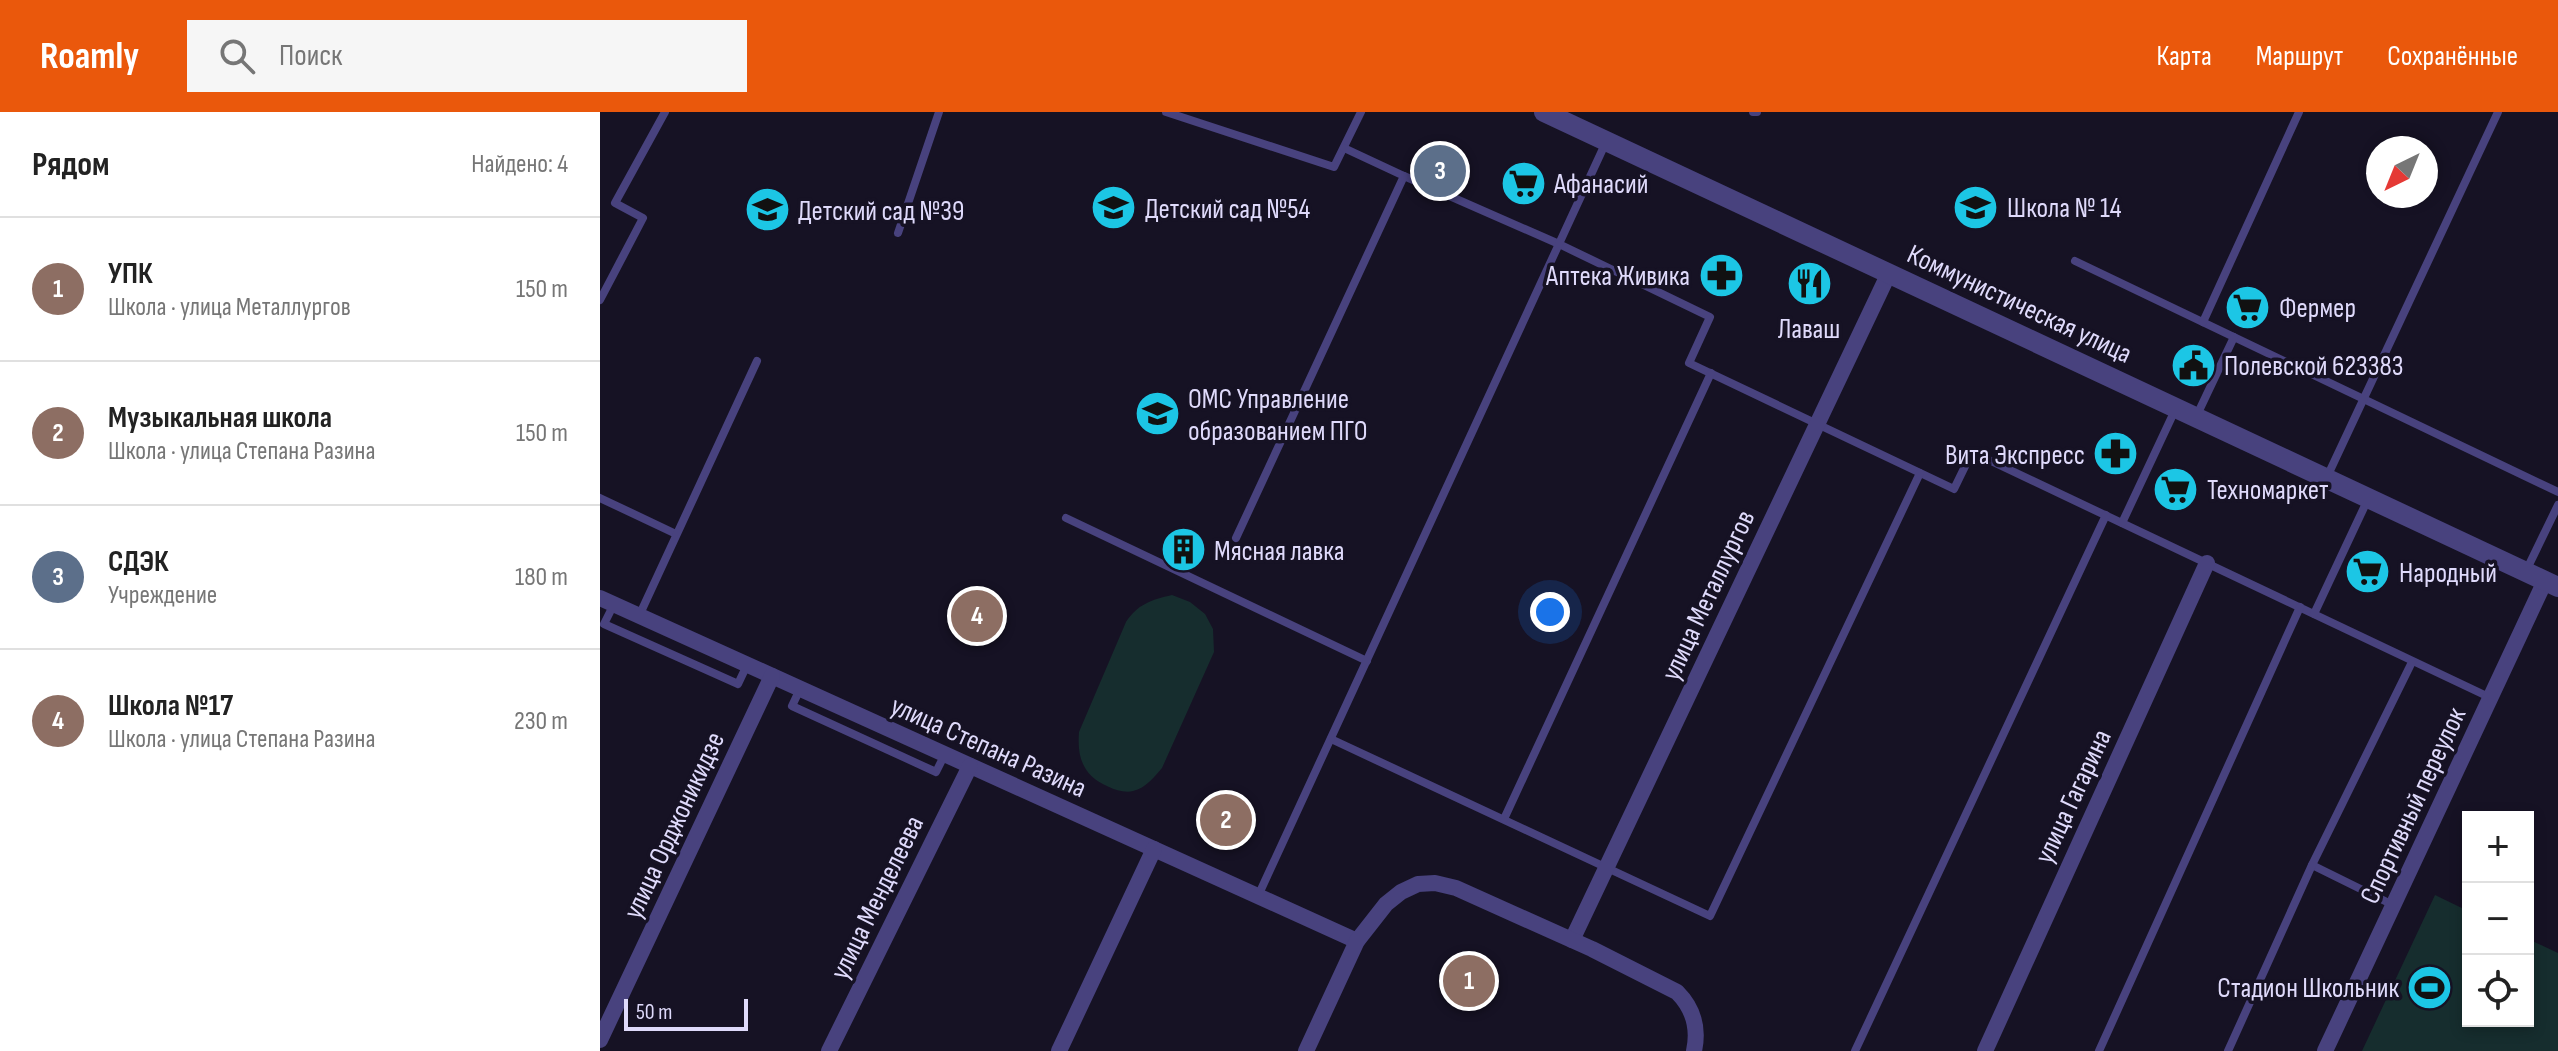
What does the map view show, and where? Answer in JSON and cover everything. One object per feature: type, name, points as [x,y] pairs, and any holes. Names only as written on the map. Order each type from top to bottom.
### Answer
[{"type":"street","name":"Коммунистическая улица","points":[[1556,115],[1607,142],[2552,584]]},
{"type":"street","name":"улица Металлургов","points":[[1572,940],[1889,273]]},
{"type":"street","name":"улица Гагарина","points":[[1985,1051],[2207,563]]},
{"type":"street","name":"Спортивный переулок","points":[[2325,1051],[2491,698],[2552,584]]},
{"type":"street","name":"улица Степана Разина","points":[[607,601],[1357,941]]},
{"type":"street","name":"улица Орджоникидзе","points":[[600,1040],[772,676]]},
{"type":"street","name":"улица Менделеева","points":[[829,1051],[970,766]]},
{"type":"street","points":[[1059,1051],[1154,849]]},
{"type":"street","points":[[1306,1051],[1357,941],[1386,904],[1409,887],[1426,883],[1456,888],[1677,992],[1688,1003],[1693,1014],[1694,1051]]},
{"type":"lane","points":[[600,300],[643,218],[615,203],[665,112]]},
{"type":"lane","points":[[898,233],[939,112]]},
{"type":"lane","points":[[1166,112],[1334,167],[1361,112]]},
{"type":"lane","points":[[2203,322],[2299,112]]},
{"type":"lane","points":[[2327,478],[2498,112]]},
{"type":"lane","points":[[1258,896],[1607,142]]},
{"type":"lane","points":[[1344,148],[1559,244],[1710,317],[1689,363],[1954,489],[1972,452],[2491,698]]},
{"type":"lane","points":[[1236,538],[1404,176]]},
{"type":"lane","points":[[2075,261],[2558,492]]},
{"type":"lane","points":[[2196,416],[2234,337]]},
{"type":"lane","points":[[639,616],[757,361]]},
{"type":"lane","points":[[1504,819],[1711,373]]},
{"type":"lane","points":[[2122,523],[2177,407]]},
{"type":"lane","points":[[1331,739],[1710,916],[1920,473]]},
{"type":"lane","points":[[600,498],[676,534]]},
{"type":"lane","points":[[2314,614],[2369,498]]},
{"type":"lane","points":[[2526,572],[2558,505]]},
{"type":"lane","points":[[1855,1051],[2106,515]]},
{"type":"lane","points":[[1066,518],[1367,661]]},
{"type":"lane","points":[[607,601],[604,624],[738,684],[747,665]]},
{"type":"lane","points":[[2099,1051],[2300,607]]},
{"type":"lane","points":[[2228,1051],[2312,865],[2412,662]]},
{"type":"lane","points":[[2312,865],[2394,905]]},
{"type":"green space","points":[[1172,595],[1190,602],[1205,614],[1213,629],[1214,652],[1162,768],[1138,790],[1117,790],[1100,783],[1088,772],[1079,750],[1079,732],[1126,622],[1146,604]]},
{"type":"green space","name":"Стадион Школьник","points":[[2435,895],[2462,908],[2462,1027],[2534,1027],[2534,942],[2558,953],[2558,1051],[2362,1051]]},
{"type":"place","name":"СДЭК","points":[[1440,171]]},
{"type":"place","name":"Афанасий","points":[[1523,183]]},
{"type":"place","name":"Школа № 14","points":[[1976,207]]},
{"type":"place","name":"Детский сад №54","points":[[1114,208]]},
{"type":"place","name":"Детский сад №39","points":[[767,210]]},
{"type":"place","name":"Аптека Живика","points":[[1721,275]]},
{"type":"place","name":"Лаваш","points":[[1809,283]]},
{"type":"place","name":"Фермер","points":[[2248,307]]},
{"type":"place","name":"Полевской 623383","points":[[2193,365]]},
{"type":"place","name":"ОМС Управление образованием ПГО","points":[[1157,414]]},
{"type":"place","name":"Вита Экспресс","points":[[2116,454]]},
{"type":"place","name":"Техномаркет","points":[[2176,489]]},
{"type":"place","name":"Мясная лавка","points":[[1183,550]]},
{"type":"place","name":"Народный","points":[[2368,572]]},
{"type":"place","name":"Школа №17","points":[[977,616]]},
{"type":"place","name":"Музыкальная школа","points":[[1226,820]]},
{"type":"place","name":"УПК","points":[[1469,981]]},
{"type":"place","name":"Стадион Школьник","points":[[2430,987]]}]
